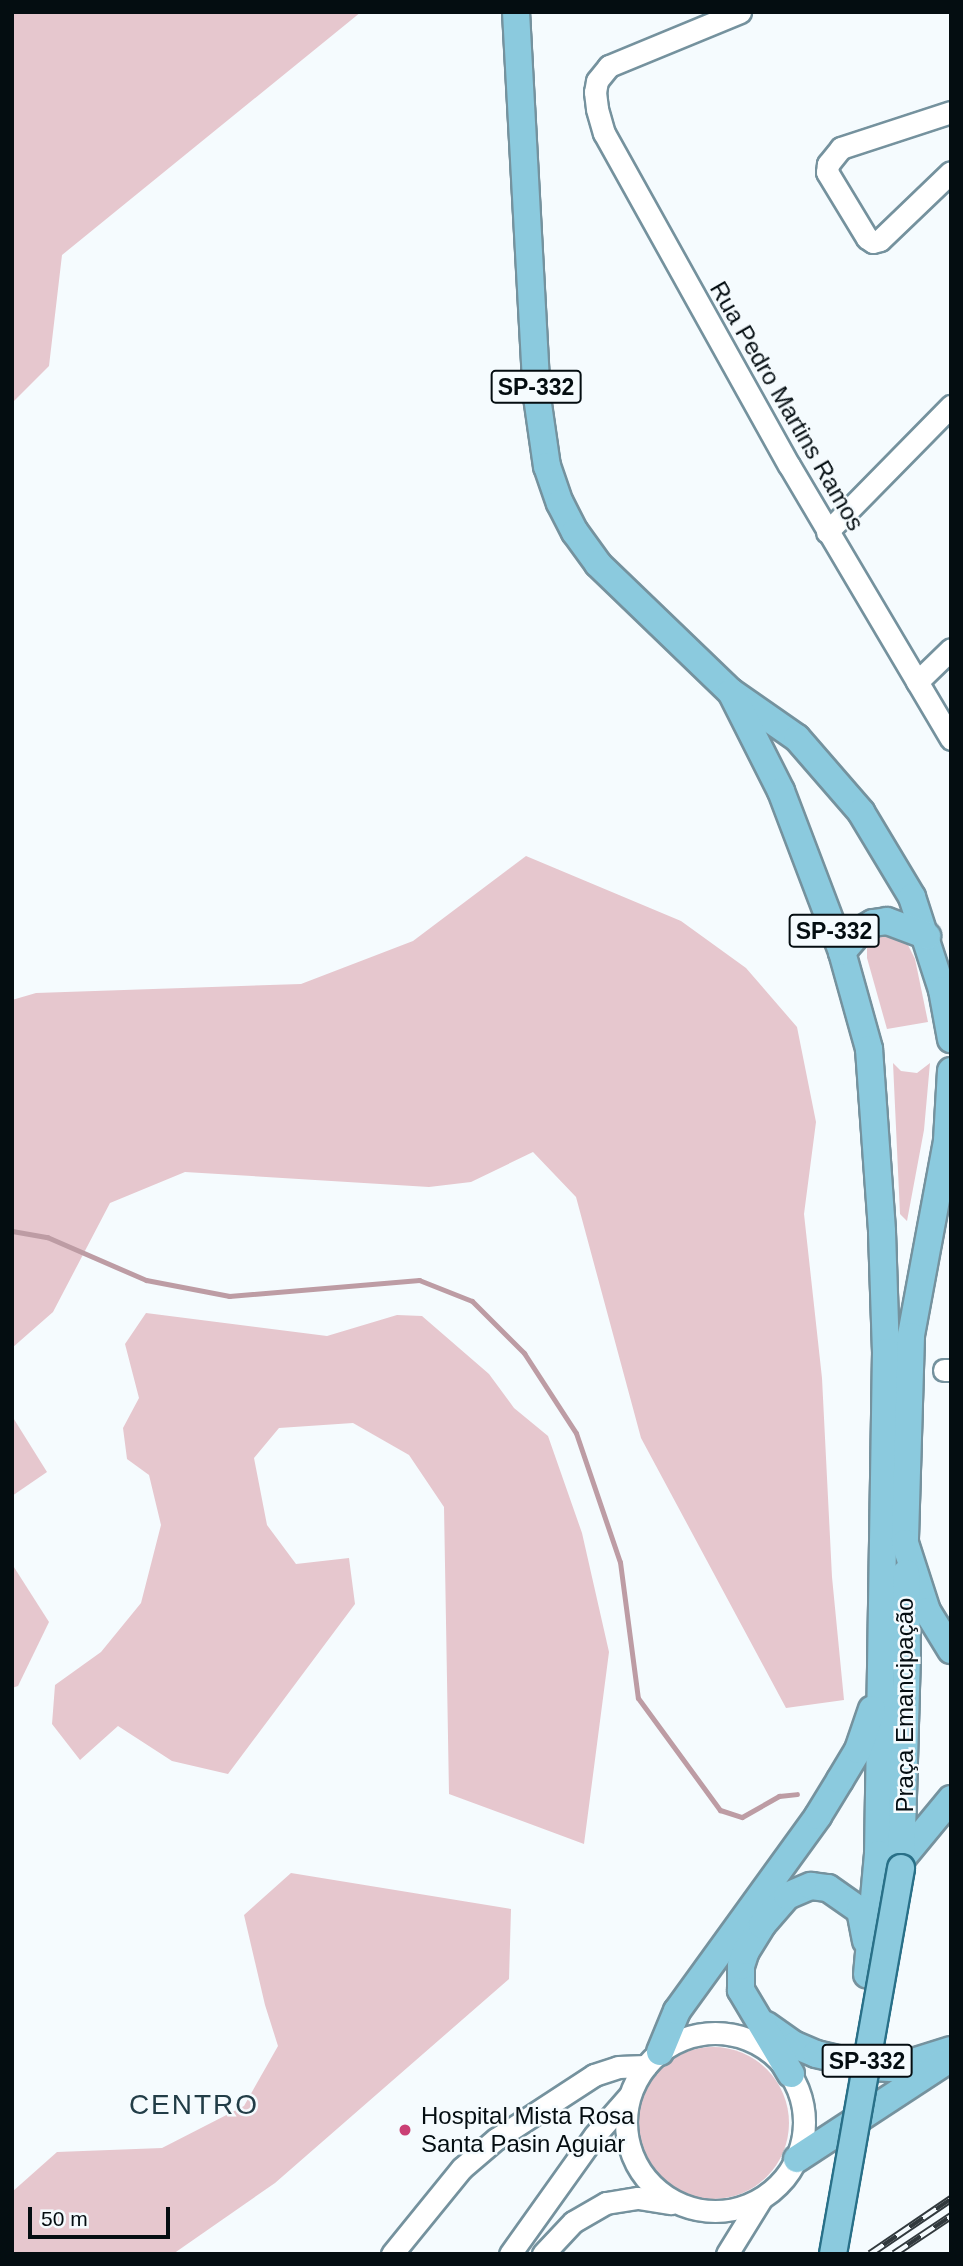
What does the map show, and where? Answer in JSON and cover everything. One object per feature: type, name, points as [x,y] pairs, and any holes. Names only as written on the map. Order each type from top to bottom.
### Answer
[{"type":"main road","name":"SP-332","points":[[516,12],[537,397],[547,466],[575,532],[598,564],[731,692],[797,738],[861,812],[912,897],[927,936],[942,990],[951,1039]]},
{"type":"main road","name":"SP-332","points":[[731,692],[781,791],[842,953],[869,1049],[879,1195],[893,1537]]},
{"type":"main road","name":"SP-332","points":[[842,953],[861,930],[873,923],[887,921],[927,936]]},
{"type":"main road","name":"SP-332","points":[[893,1537],[911,1336],[949,1140],[951,1071]]},
{"type":"main road","points":[[893,1537],[927,1611],[951,1650]]},
{"type":"main road","name":"Praça Emancipação","points":[[867,1975],[877,1879],[880,1670],[893,1537]]},
{"type":"main road","name":"Praça Emancipação","points":[[893,1537],[907,1656],[903,1862]]},
{"type":"main road","points":[[653,2059],[677,2011],[818,1816],[858,1751],[869,1723],[880,1670]]},
{"type":"main road","points":[[903,1862],[951,1799]]},
{"type":"main road","name":"SP-332","points":[[834,2254],[903,1862]]},
{"type":"main road","points":[[791,2074],[741,1990],[741,1966],[762,1925],[787,1896],[799,1889],[828,1888],[860,1910],[864,1921],[867,1975]]},
{"type":"main road","name":"SP-332","points":[[815,2254],[867,1975]]},
{"type":"main road","points":[[767,2035],[842,2062],[872,2067],[894,2068],[951,2050]]},
{"type":"main road","points":[[797,2159],[951,2058]]},
{"type":"street","points":[[701,18],[740,12]]},
{"type":"street","name":"Rua Pedro Martins Ramos","points":[[701,18],[602,72],[595,92],[597,110],[610,145],[827,532],[951,739]]},
{"type":"street","points":[[951,112],[841,148],[828,164],[827,172],[867,238],[873,242],[880,240],[951,172]]},
{"type":"street","points":[[827,532],[951,406]]},
{"type":"street","points":[[917,682],[951,649]]},
{"type":"street","points":[[392,2254],[462,2168],[496,2139],[594,2075],[653,2059],[686,2037],[716,2033],[767,2035]]},
{"type":"street","points":[[510,2254],[596,2135],[629,2096],[653,2059]]},
{"type":"street","points":[[543,2254],[573,2222],[606,2203],[638,2198],[707,2211],[735,2210],[761,2199],[782,2182],[797,2159],[805,2131],[803,2102],[791,2074]]},
{"type":"street","points":[[629,2096],[625,2122],[629,2148],[640,2172],[658,2191],[680,2204]]},
{"type":"street","points":[[727,2254],[761,2199]]},
{"type":"shaded area","points":[[12,12],[361,12],[62,255],[49,366],[12,403]]},
{"type":"shaded area","points":[[526,856],[681,921],[746,968],[797,1027],[816,1122],[804,1214],[822,1378],[832,1577],[844,1700],[786,1708],[641,1438],[576,1197],[533,1152],[471,1182],[429,1187],[185,1172],[110,1203],[53,1312],[12,1348],[12,1000],[36,993],[301,984],[413,941]]},
{"type":"shaded area","points":[[887,929],[901,931],[915,959],[928,1022],[887,1029],[867,958],[867,938]]},
{"type":"shaded area","points":[[893,1063],[901,1071],[917,1073],[930,1063],[924,1130],[907,1221],[900,1214]]},
{"type":"shaded area","points":[[146,1313],[327,1336],[397,1315],[422,1316],[489,1374],[514,1408],[548,1436],[582,1533],[609,1652],[584,1844],[449,1794],[444,1507],[409,1455],[353,1423],[279,1428],[254,1458],[267,1525],[296,1564],[349,1558],[355,1604],[228,1774],[172,1761],[118,1726],[80,1760],[52,1724],[55,1685],[101,1652],[141,1603],[161,1525],[149,1475],[127,1459],[123,1428],[139,1398],[125,1344]]},
{"type":"shaded area","points":[[12,1416],[47,1472],[12,1496]]},
{"type":"shaded area","points":[[12,1564],[49,1622],[18,1686],[12,1688]]},
{"type":"shaded area","points":[[291,1873],[511,1909],[509,1979],[275,2183],[173,2254],[12,2254],[12,2192],[57,2152],[162,2148],[244,2106],[278,2046],[265,2005],[244,1915]]},
{"type":"shaded area","points":[[713,2047],[742,2053],[767,2069],[783,2094],[789,2123],[783,2152],[767,2177],[742,2193],[713,2199],[684,2193],[659,2177],[643,2152],[637,2123],[643,2094],[659,2069],[684,2053]]},
{"type":"waterway","points":[[12,1231],[47,1237],[146,1280],[229,1296],[419,1280],[472,1301],[524,1353],[576,1433],[620,1562],[638,1698],[720,1810],[742,1817],[779,1796],[797,1794]]},
{"type":"railway","points":[[870,2254],[951,2199]]},
{"type":"railway","points":[[894,2254],[951,2216]]},
{"type":"place","name":"Hospital Mista Rosa Santa Pasin Aguiar","points":[[405,2130]]},
{"type":"district","name":"CENTRO","points":[[194,2105]]}]
